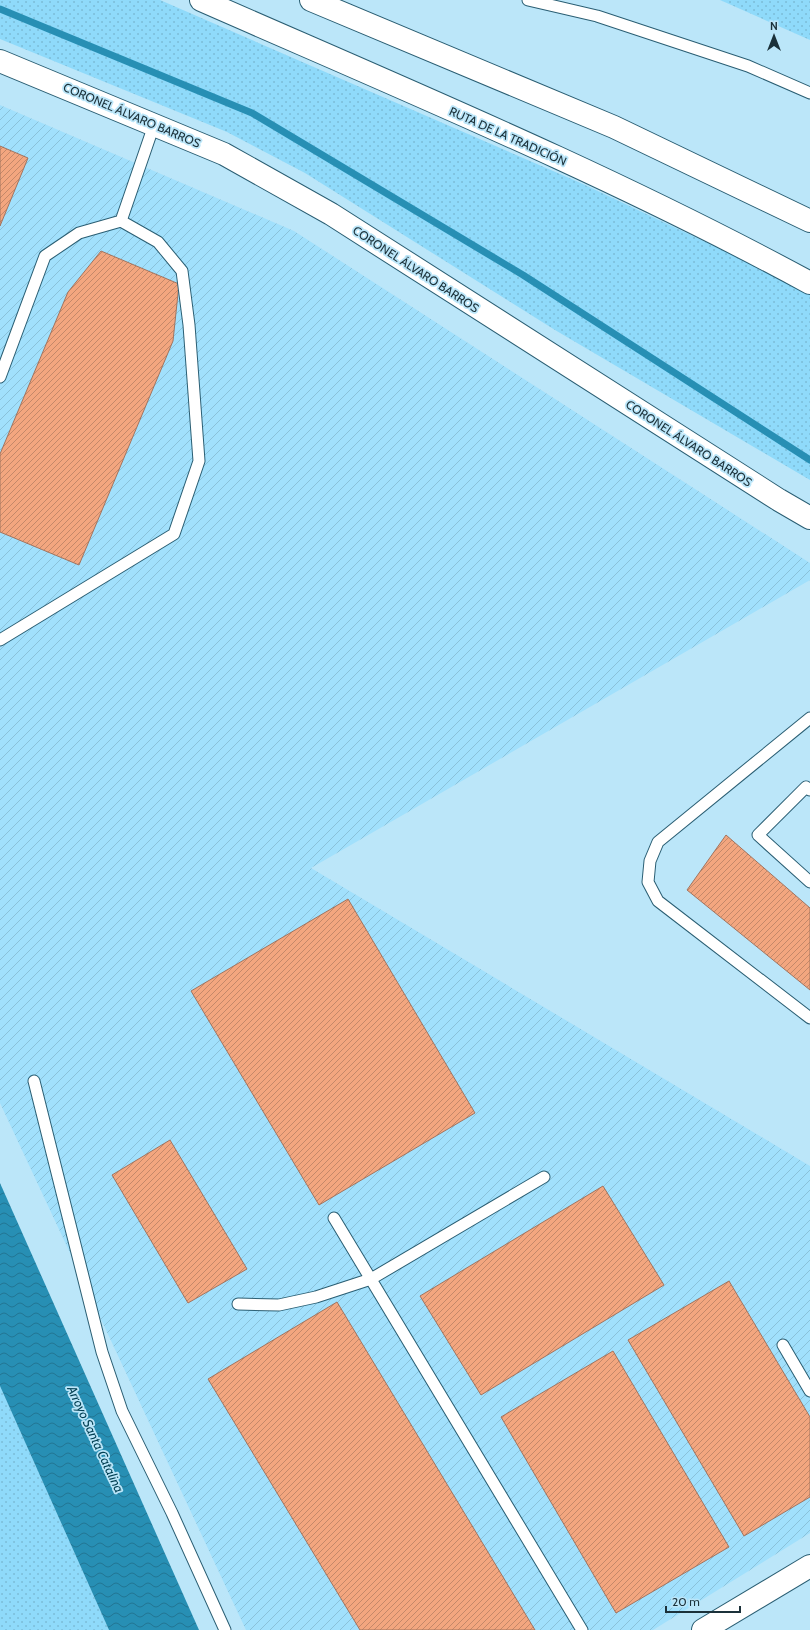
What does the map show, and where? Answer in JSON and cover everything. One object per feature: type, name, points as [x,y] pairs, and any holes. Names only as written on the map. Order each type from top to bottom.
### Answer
[{"type":"main road","name":"RUTA DE LA TRADICIÓN","points":[[201,0],[592,173],[762,257],[810,283]]},
{"type":"main road","points":[[311,0],[614,127],[810,221]]},
{"type":"main road","name":"CORONEL ÁLVARO BARROS","points":[[0,60],[224,154],[331,214],[773,496],[810,518]]},
{"type":"main road","points":[[703,1630],[810,1566]]},
{"type":"lane","points":[[528,0],[597,16],[748,66],[810,93]]},
{"type":"lane","points":[[121,221],[154,125]]},
{"type":"lane","points":[[0,377],[45,256],[79,233],[121,221],[158,242],[182,271],[189,325],[199,461],[174,534],[0,640]]},
{"type":"lane","points":[[810,718],[658,842],[650,861],[648,882],[658,901],[810,1018]]},
{"type":"lane","points":[[810,790],[806,787],[758,835],[810,882]]},
{"type":"lane","points":[[34,1081],[102,1352],[122,1411],[172,1512],[224,1630]]},
{"type":"lane","points":[[238,1304],[279,1305],[316,1297],[371,1279],[544,1177]]},
{"type":"lane","points":[[334,1218],[582,1630]]},
{"type":"lane","points":[[783,1345],[810,1391]]},
{"type":"shaded area","points":[[0,0],[160,0],[583,184],[733,255],[810,294],[810,480],[555,330],[305,173],[227,132],[0,39]]},
{"type":"shaded area","points":[[720,0],[810,0],[810,40]]},
{"type":"shaded area","points":[[0,105],[294,231],[810,563],[810,580],[311,868],[810,1166],[810,1533],[653,1630],[246,1630],[0,1103]]},
{"type":"shaded area","points":[[0,1386],[109,1630],[0,1630]]},
{"type":"water","name":"Arroyo Santa Catalina","points":[[0,1183],[199,1630],[109,1630],[0,1386]]},
{"type":"building","points":[[0,146],[28,158],[0,226]]},
{"type":"building","points":[[101,251],[179,284],[173,341],[79,565],[0,532],[0,454],[68,292]]},
{"type":"building","points":[[726,835],[810,908],[810,990],[687,890]]},
{"type":"building","points":[[348,899],[475,1113],[319,1205],[191,991]]},
{"type":"building","points":[[170,1140],[247,1269],[188,1303],[112,1175]]},
{"type":"building","points":[[603,1186],[664,1285],[481,1395],[420,1296]]},
{"type":"building","points":[[729,1281],[810,1417],[810,1497],[744,1536],[628,1340]]},
{"type":"building","points":[[337,1302],[535,1630],[360,1630],[208,1379]]},
{"type":"building","points":[[613,1351],[729,1547],[616,1613],[501,1417]]},
{"type":"waterway","points":[[0,9],[252,113],[523,275],[810,460]]}]
